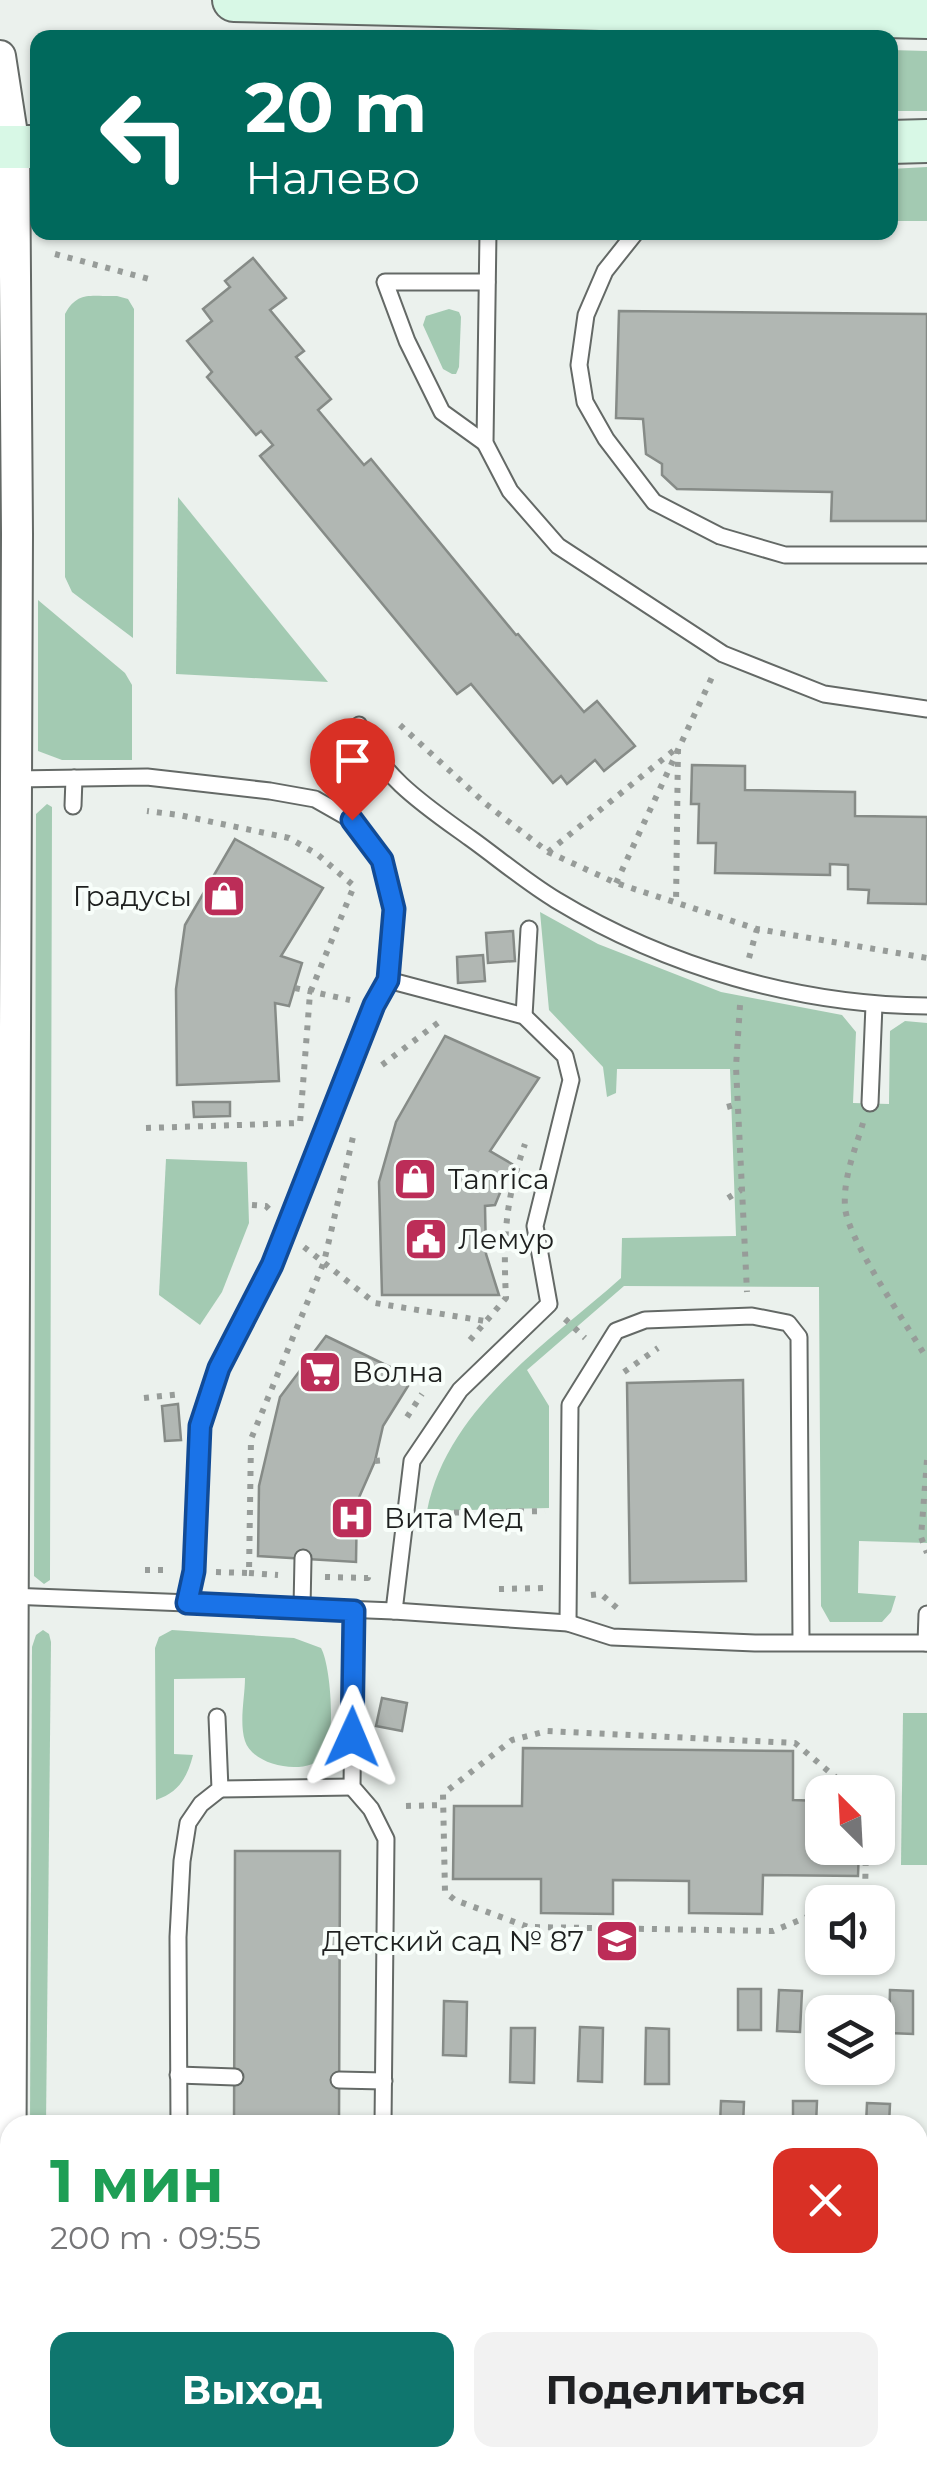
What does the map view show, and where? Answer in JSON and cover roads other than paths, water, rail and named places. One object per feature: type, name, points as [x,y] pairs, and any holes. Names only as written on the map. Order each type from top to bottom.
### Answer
[{"type":"main road","points":[[234,0],[927,18]]},
{"type":"main road","points":[[898,142],[927,141]]},
{"type":"street","points":[[0,56],[17,147],[6,1595],[9,2115]]},
{"type":"lane","points":[[485,443],[488,240]]},
{"type":"lane","points":[[629,240],[605,270],[586,315],[579,364],[584,402],[606,439],[654,502],[720,536],[786,555],[927,555]]},
{"type":"lane","points":[[487,282],[385,282],[406,341],[442,412],[485,443],[510,491],[558,546],[723,654],[824,694],[927,709]]},
{"type":"lane","points":[[360,725],[368,748],[390,775],[442,818],[556,900],[671,958],[743,980],[874,1005],[927,1006]]},
{"type":"lane","points":[[15,779],[147,777],[316,799],[352,820],[382,860],[394,909],[388,980],[374,1005],[272,1265],[219,1368],[200,1426],[194,1571],[187,1603]]},
{"type":"lane","points":[[73,806],[74,778]]},
{"type":"lane","points":[[524,1016],[529,929]]},
{"type":"lane","points":[[388,980],[524,1016],[565,1056],[571,1080],[535,1226],[549,1304],[460,1390],[412,1461],[394,1611]]},
{"type":"lane","points":[[870,1103],[874,1005]]},
{"type":"lane","points":[[568,1623],[570,1406],[601,1353],[616,1331],[645,1320],[752,1316],[788,1323],[798,1337],[801,1641]]},
{"type":"lane","points":[[302,1608],[303,1558]]},
{"type":"lane","points":[[6,1595],[394,1611],[568,1623],[612,1636],[754,1644],[926,1643],[927,1614]]},
{"type":"lane","points":[[354,1611],[352,1787],[371,1809],[386,1839],[384,2115]]},
{"type":"lane","points":[[217,1716],[220,1788]]},
{"type":"lane","points":[[179,2115],[178,1937],[188,1823],[200,1804],[220,1788],[352,1787]]},
{"type":"lane","points":[[178,2075],[235,2077]]},
{"type":"lane","points":[[339,2080],[384,2081]]},
{"type":"place","name":"Градусы","points":[[224,896]]},
{"type":"place","name":"Tanrica","points":[[415,1179]]},
{"type":"place","name":"Лемур","points":[[426,1239]]},
{"type":"place","name":"Волна","points":[[320,1372]]},
{"type":"place","name":"Вита Мед","points":[[352,1518]]},
{"type":"place","name":"Детский сад № 87","points":[[617,1941]]}]
